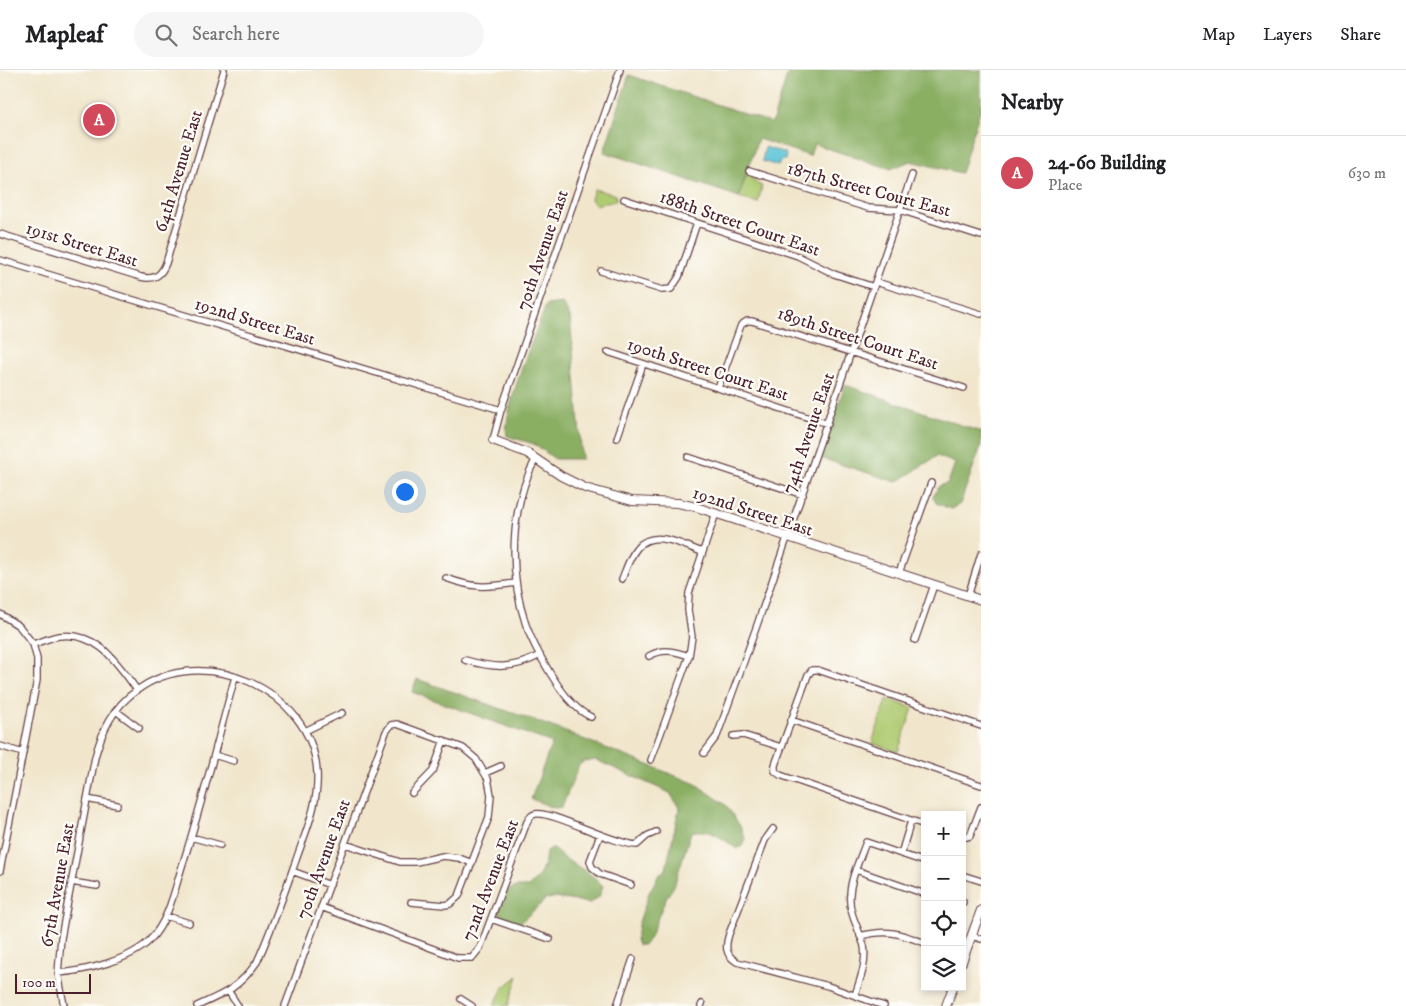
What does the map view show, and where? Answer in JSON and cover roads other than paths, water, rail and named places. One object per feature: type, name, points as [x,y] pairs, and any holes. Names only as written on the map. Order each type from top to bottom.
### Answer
[{"type":"street","name":"64th Avenue East","points":[[156,278],[164,270],[224,70]]},
{"type":"street","name":"70th Avenue East","points":[[493,440],[501,410],[620,70]]},
{"type":"street","name":"187th Street Court East","points":[[749,171],[868,208],[900,210],[981,236]]},
{"type":"street","name":"74th Avenue East","points":[[704,753],[717,736],[789,537],[912,175]]},
{"type":"street","name":"188th Street Court East","points":[[624,198],[798,256],[834,274],[981,314]]},
{"type":"street","points":[[601,271],[662,290],[673,288],[677,282],[697,223]]},
{"type":"street","name":"191st Street East","points":[[0,234],[141,277],[156,278]]},
{"type":"street","name":"192nd Street East","points":[[0,260],[501,410]]},
{"type":"street","name":"189th Street Court East","points":[[718,388],[738,330],[747,321],[759,322],[964,388]]},
{"type":"street","name":"190th Street Court East","points":[[608,352],[828,424]]},
{"type":"street","points":[[617,438],[643,364]]},
{"type":"street","name":"192nd Street East","points":[[493,440],[536,458],[573,482],[621,499],[640,503],[678,503],[696,507],[981,600]]},
{"type":"street","points":[[688,457],[803,495]]},
{"type":"street","points":[[536,458],[522,492],[516,523],[514,552],[516,583],[527,627],[540,655],[569,699],[583,713],[591,717]]},
{"type":"street","points":[[899,573],[931,483]]},
{"type":"street","points":[[651,760],[689,656],[692,637],[688,610],[689,593],[716,513]]},
{"type":"street","points":[[622,579],[638,546],[649,540],[666,539],[702,552]]},
{"type":"street","points":[[968,596],[981,554]]},
{"type":"street","points":[[446,578],[465,585],[480,587],[516,583]]},
{"type":"street","points":[[914,640],[934,585]]},
{"type":"street","points":[[0,614],[19,626],[33,644],[37,659],[37,680],[0,871]]},
{"type":"street","points":[[33,644],[50,638],[67,636],[81,637],[94,642],[108,652],[136,690]]},
{"type":"street","points":[[649,656],[664,650],[689,656]]},
{"type":"street","points":[[465,660],[499,667],[516,665],[540,655]]},
{"type":"street","points":[[921,824],[780,776],[775,771],[774,766],[805,680],[812,670],[818,670],[981,726]]},
{"type":"street","name":"67th Avenue East","points":[[64,1006],[58,974],[61,938],[99,743],[105,728],[116,711],[136,690],[158,678],[184,672],[214,672],[235,677],[260,687],[284,702],[305,731],[315,756],[318,773],[312,816],[257,962],[244,979],[229,992],[197,1006]]},
{"type":"street","points":[[58,974],[84,971],[122,957],[149,942],[159,929],[166,916],[191,837],[235,677]]},
{"type":"street","points":[[116,711],[139,728]]},
{"type":"street","points":[[305,731],[342,713]]},
{"type":"street","points":[[791,720],[981,785]]},
{"type":"street","name":"70th Avenue East","points":[[285,1006],[386,732],[391,725],[397,724],[444,740]]},
{"type":"street","points":[[733,736],[743,735],[781,747]]},
{"type":"street","points":[[411,902],[439,905],[450,904],[458,896],[491,808],[491,789],[485,773],[476,759],[463,748],[444,740],[433,771],[412,794]]},
{"type":"street","points":[[0,746],[23,754]]},
{"type":"street","points":[[214,755],[234,761]]},
{"type":"street","points":[[485,773],[501,766]]},
{"type":"street","points":[[88,798],[117,805]]},
{"type":"street","points":[[966,837],[971,834],[981,807]]},
{"type":"street","name":"72nd Avenue East","points":[[321,907],[458,958],[470,958],[475,956],[480,948],[527,822],[532,815],[549,815],[600,835]]},
{"type":"street","points":[[901,854],[911,820]]},
{"type":"street","points":[[0,823],[8,825]]},
{"type":"street","points":[[773,829],[765,840],[729,934],[726,944],[728,954],[737,962],[828,986],[884,1006]]},
{"type":"street","points":[[631,886],[600,874],[592,868],[590,861],[600,835],[638,845],[656,832]]},
{"type":"street","points":[[191,837],[220,845]]},
{"type":"street","points":[[855,995],[862,974],[864,946],[850,908],[850,894],[866,842],[921,861]]},
{"type":"street","points":[[345,844],[400,862],[416,862],[443,856],[472,862]]},
{"type":"street","points":[[856,870],[921,893]]},
{"type":"street","points":[[292,871],[330,885]]},
{"type":"street","points":[[966,876],[981,882]]},
{"type":"street","points":[[71,882],[97,886]]},
{"type":"street","points":[[966,952],[981,910]]},
{"type":"street","points":[[166,916],[189,924]]},
{"type":"street","points":[[491,919],[550,939]]},
{"type":"street","points":[[860,936],[884,932],[895,933],[921,942]]},
{"type":"street","points":[[972,936],[981,939]]},
{"type":"street","points":[[616,1006],[633,959]]},
{"type":"street","points":[[946,1006],[952,991]]},
{"type":"street","points":[[229,992],[238,1006]]},
{"type":"street","points":[[462,999],[472,1006]]},
{"type":"water","points":[[765,147],[785,153],[785,160],[781,160],[778,166],[762,161]]},
{"type":"place","name":"24-60 Building","points":[[99,120]]}]
